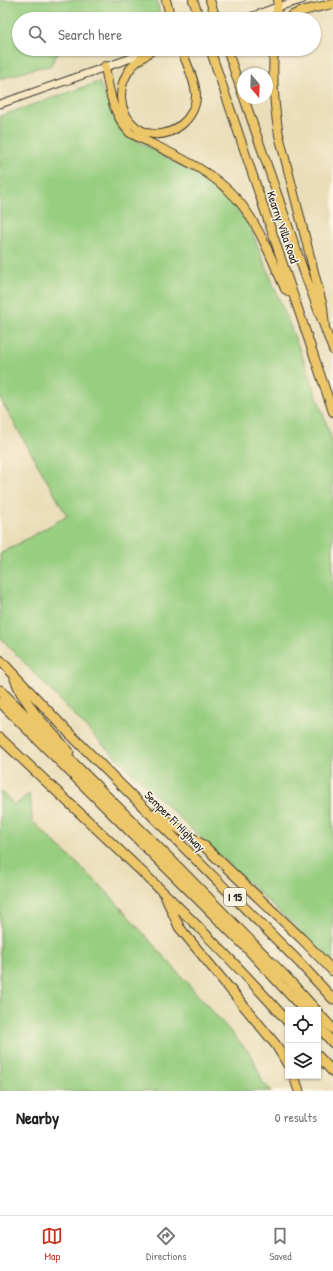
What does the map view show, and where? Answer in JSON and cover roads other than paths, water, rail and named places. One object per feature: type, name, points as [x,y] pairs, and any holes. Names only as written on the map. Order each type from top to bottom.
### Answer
[{"type":"highway","name":"Semper Fi Highway","points":[[0,660],[69,733],[288,950],[333,999]]},
{"type":"highway","points":[[13,674],[21,693],[36,715],[64,746],[83,773]]},
{"type":"highway","points":[[0,690],[286,976],[313,1007]]},
{"type":"highway","points":[[0,702],[245,946],[301,1007]]},
{"type":"highway","points":[[0,738],[218,946],[285,1019]]},
{"type":"highway","points":[[135,798],[204,846],[302,939],[333,971]]},
{"type":"highway","points":[[164,893],[179,927],[276,1045],[285,1060]]},
{"type":"highway","points":[[321,1016],[333,1029]]},
{"type":"highway","points":[[321,1029],[333,1043]]},
{"type":"highway","points":[[321,1059],[333,1072]]},
{"type":"highway","points":[[295,1079],[299,1091]]},
{"type":"main road","points":[[166,0],[169,12]]},
{"type":"main road","points":[[193,0],[197,12]]},
{"type":"main road","points":[[210,0],[214,12]]},
{"type":"main road","points":[[260,12],[278,4],[302,0]]},
{"type":"main road","points":[[302,12],[333,4]]},
{"type":"main road","points":[[0,104],[136,56]]},
{"type":"main road","points":[[124,111],[121,93],[124,80],[131,67],[146,56]]},
{"type":"main road","points":[[105,66],[127,119],[141,130],[157,134],[168,132],[178,127],[185,122],[192,111],[196,96],[183,56]]},
{"type":"main road","name":"Kearny Villa Road","points":[[212,56],[333,412]]},
{"type":"main road","name":"Kearny Villa Road","points":[[229,56],[237,79]]},
{"type":"main road","points":[[274,56],[273,87],[275,113],[279,135],[323,308],[325,327]]},
{"type":"main road","points":[[105,66],[111,98],[123,126],[130,133],[214,177],[226,188],[237,199],[251,218],[285,289],[293,294]]},
{"type":"main road","name":"Kearny Villa Road","points":[[245,104],[301,265],[333,350]]}]
